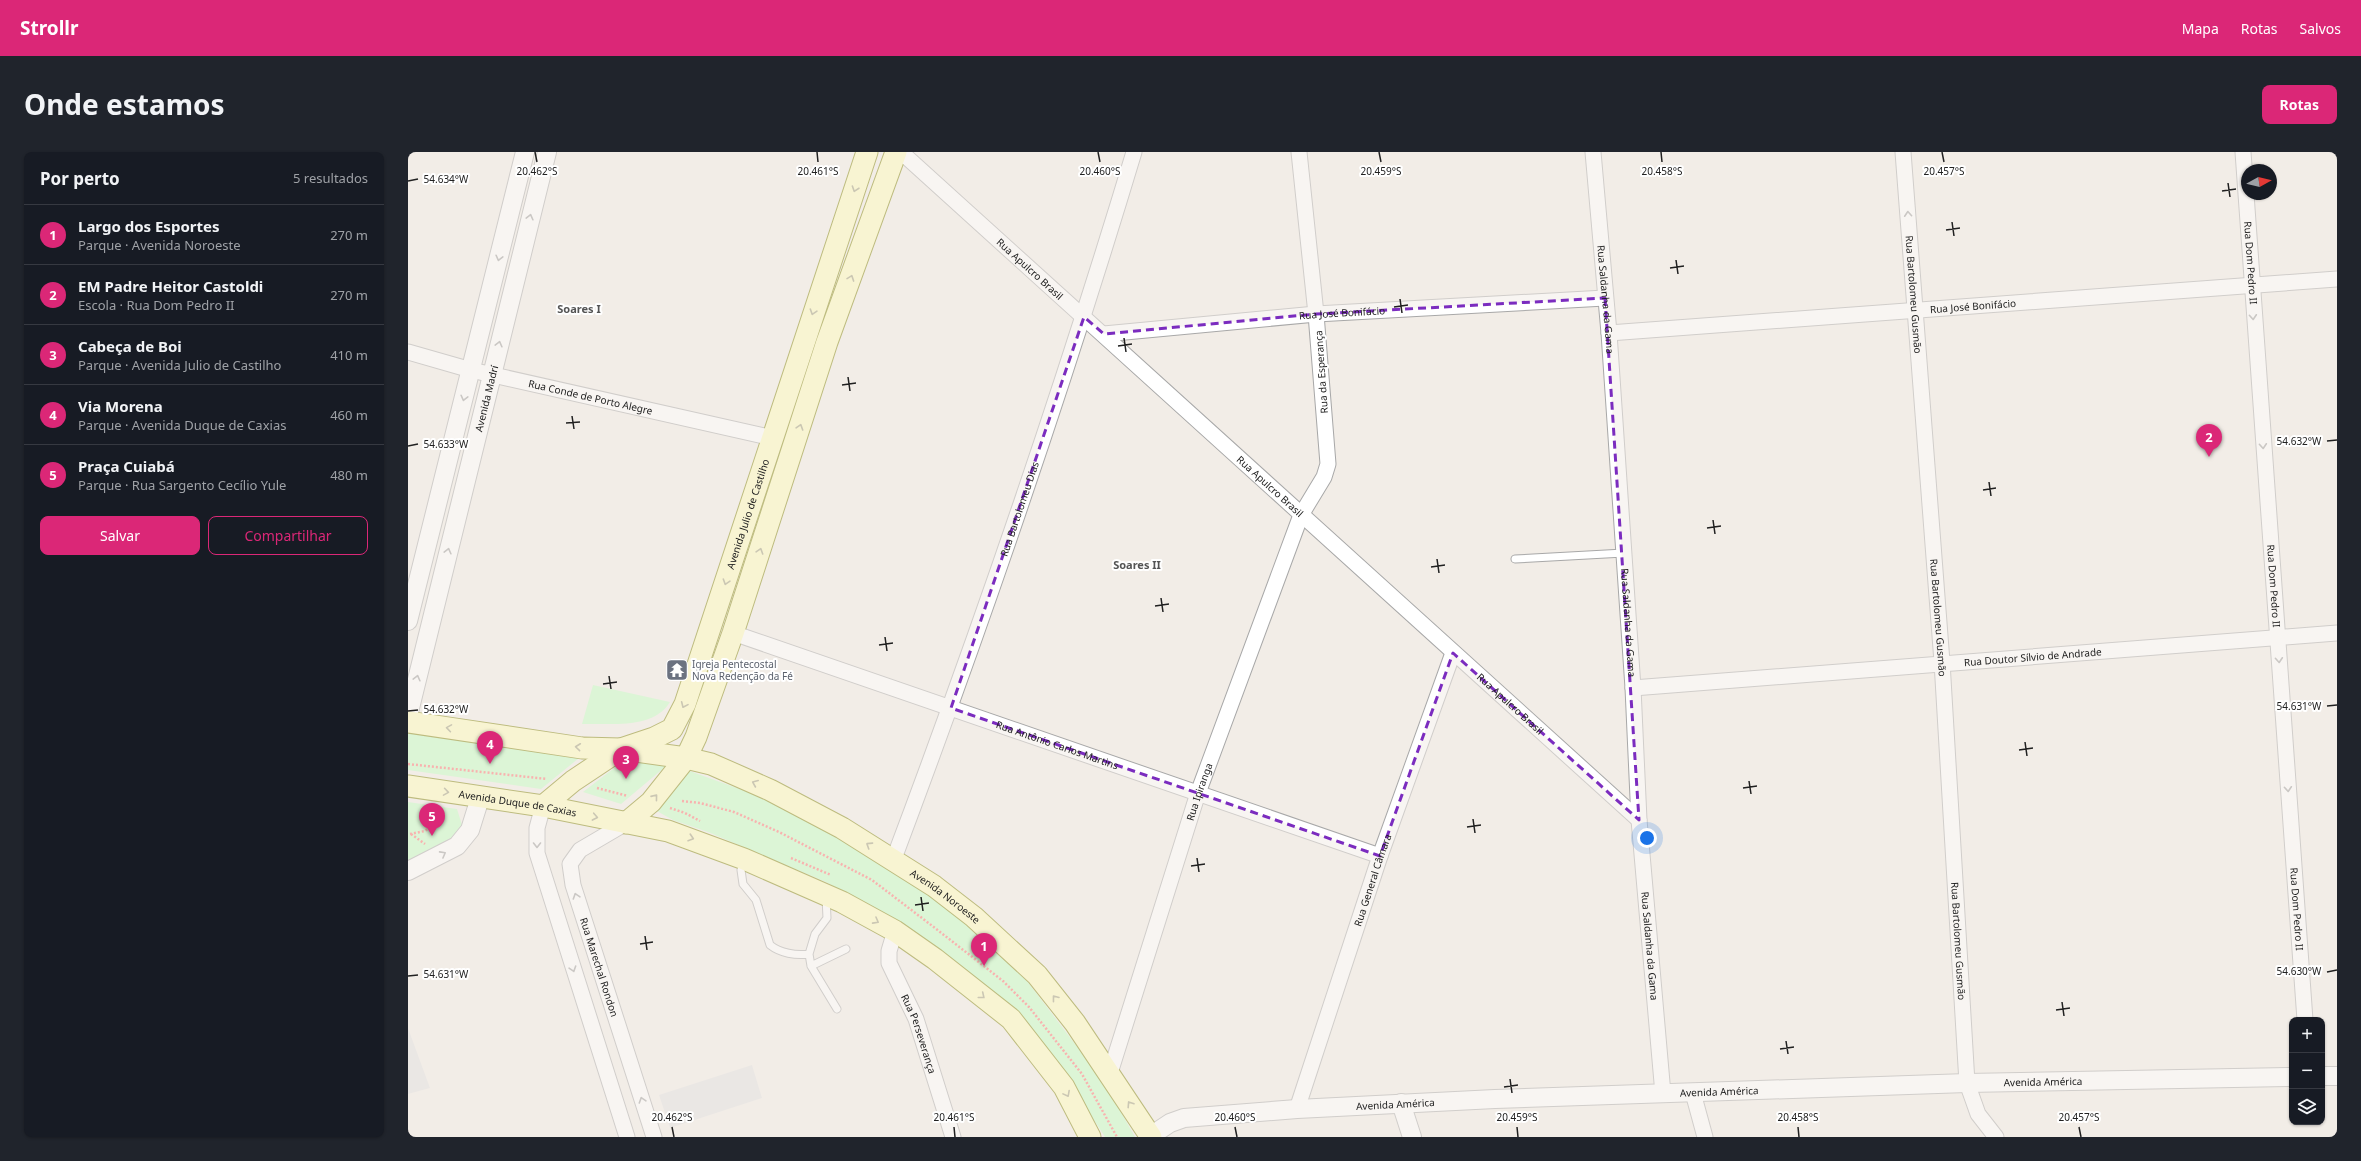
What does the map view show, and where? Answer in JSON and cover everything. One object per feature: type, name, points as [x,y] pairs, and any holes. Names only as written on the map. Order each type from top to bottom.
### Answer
[{"type":"main road","name":"Avenida Julio de Castilho","points":[[543,806],[572,781],[621,749],[654,738],[672,730],[685,704],[867,152]]},
{"type":"main road","points":[[626,823],[651,802],[686,758],[733,633],[828,342],[896,152]]},
{"type":"main road","points":[[408,722],[582,748],[621,749],[686,758]]},
{"type":"main road","name":"Avenida Noroeste","points":[[686,758],[710,764],[770,790],[842,828],[934,886],[974,918],[1037,975],[1110,1073],[1150,1136]]},
{"type":"main road","name":"Avenida Duque de Caxias","points":[[408,786],[480,798],[543,806],[626,823]]},
{"type":"main road","points":[[626,823],[668,831],[744,859],[826,895],[895,932],[941,964],[1011,1019],[1064,1087],[1090,1137]]},
{"type":"street","name":"Avenida Madrí","points":[[408,621],[525,152]]},
{"type":"street","name":"Avenida Madrí","points":[[408,716],[491,374],[547,152]]},
{"type":"street","name":"Rua Apulcro Brasil","points":[[901,152],[1104,334],[1301,515],[1639,820]]},
{"type":"street","name":"Rua Bartolomeu Dias","points":[[893,861],[951,708],[1084,317],[1134,152]]},
{"type":"street","name":"Rua da Esperança","points":[[1299,152],[1316,314],[1328,464],[1324,477],[1301,515]]},
{"type":"street","name":"Rua Saldanha da Gama","points":[[1593,152],[1609,333],[1633,688],[1639,820],[1663,1094]]},
{"type":"street","name":"Rua Bartolomeu Gusmão","points":[[1904,152],[1942,662],[1967,1083],[1978,1114],[1996,1137]]},
{"type":"street","name":"Rua Dom Pedro II","points":[[2243,152],[2251,286],[2306,1017]]},
{"type":"street","name":"Rua José Bonifácio","points":[[1609,333],[1915,309],[2337,279]]},
{"type":"street","name":"Rua José Bonifácio","points":[[1104,334],[1316,314],[1605,298]]},
{"type":"street","name":"Rua Conde de Porto Alegre","points":[[408,352],[471,370],[773,438]]},
{"type":"street","name":"Rua Ipiranga","points":[[1110,1073],[1198,793],[1301,515]]},
{"type":"street","name":"Rua Antônio Carlos Martins","points":[[733,633],[1380,856]]},
{"type":"street","name":"Rua Doutor Sílvio de Andrade","points":[[1633,688],[1942,662],[2337,633]]},
{"type":"street","name":"Rua General Câmara","points":[[1297,1109],[1380,856],[1453,653]]},
{"type":"street","points":[[408,871],[457,846],[470,830],[480,798]]},
{"type":"street","points":[[543,806],[537,828],[537,853],[627,1137]]},
{"type":"street","name":"Rua Marechal Rondon","points":[[626,823],[580,850],[570,864],[573,885],[654,1137]]},
{"type":"street","name":"Rua Perseverança","points":[[895,932],[889,951],[889,963],[916,1019],[953,1137]]},
{"type":"street","points":[[2325,1076],[2337,1076]]},
{"type":"street","name":"Avenida América","points":[[1150,1136],[1170,1123],[1184,1118],[1401,1103],[1967,1083],[2289,1077]]},
{"type":"street","points":[[1693,1093],[1705,1137]]},
{"type":"street","points":[[1401,1103],[1412,1137]]},
{"type":"lane","points":[[1516,559],[1624,553]]},
{"type":"lane","points":[[744,859],[742,865],[743,884],[756,900],[770,945],[775,949],[791,954],[809,954]]},
{"type":"lane","points":[[826,895],[827,918],[815,934],[809,954],[812,966],[837,1009]]},
{"type":"lane","points":[[812,966],[846,949]]},
{"type":"path","points":[[409,834],[425,831],[442,818]]},
{"type":"path","points":[[409,834],[423,841],[428,848]]},
{"type":"highlighted area","points":[[1605,298],[1639,820],[1453,653],[1380,856],[951,708],[1084,317],[1104,334],[1316,314]]},
{"type":"green space","points":[[593,685],[670,702],[662,711],[653,717],[642,721],[618,724],[582,724]]},
{"type":"green space","points":[[408,730],[579,758],[541,789],[408,770]]},
{"type":"green space","points":[[631,755],[671,762],[621,804],[583,792]]},
{"type":"green space","points":[[684,769],[762,797],[845,838],[929,895],[962,921],[1027,981],[1104,1082],[1135,1137],[1105,1137],[1068,1080],[896,920],[826,882],[708,832],[673,820],[655,810]]},
{"type":"green space","points":[[408,802],[457,809],[463,828],[450,843],[408,862]]},
{"type":"shaded area","points":[[408,1028],[430,1088],[408,1094]]},
{"type":"shaded area","points":[[752,1065],[762,1098],[670,1128],[659,1095]]},
{"type":"place","name":"EM Padre Heitor Castoldi","points":[[2209,457]]},
{"type":"place","name":"Igreja Pentecostal Nova Redenção da Fé","points":[[677,670]]},
{"type":"place","name":"Via Morena","points":[[490,764]]},
{"type":"place","name":"Cabeça de Boi","points":[[626,779]]},
{"type":"place","name":"Praça Cuiabá","points":[[432,836]]},
{"type":"place","name":"Largo dos Esportes","points":[[984,966]]},
{"type":"district","name":"Soares I","points":[[579,308]]},
{"type":"district","name":"Soares II","points":[[1137,564]]}]
